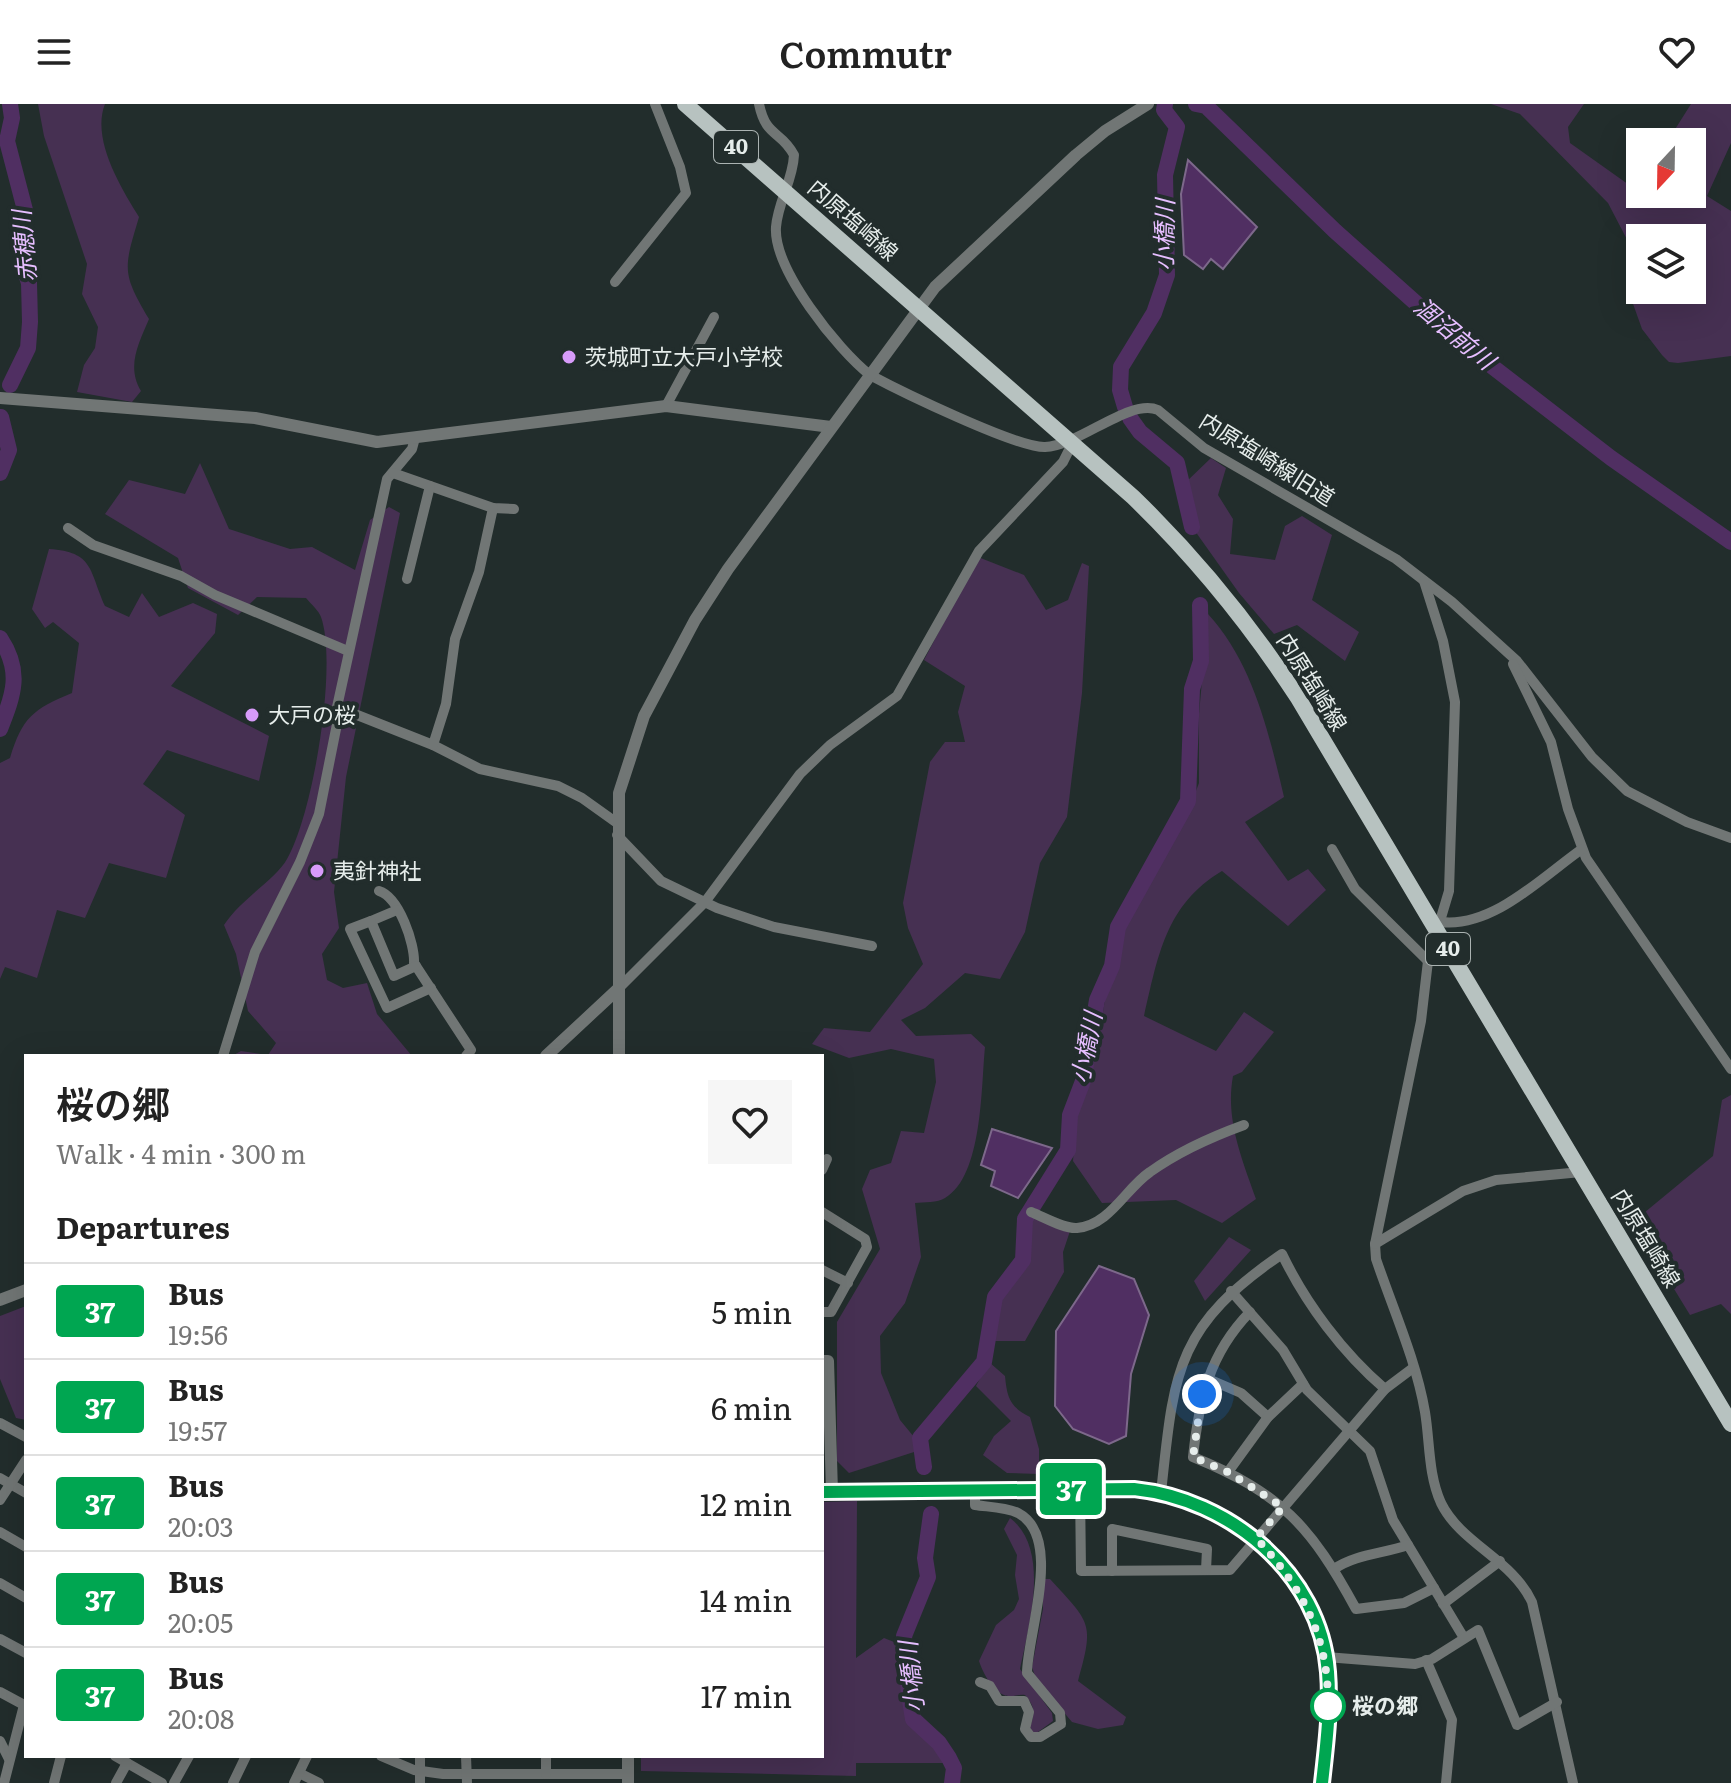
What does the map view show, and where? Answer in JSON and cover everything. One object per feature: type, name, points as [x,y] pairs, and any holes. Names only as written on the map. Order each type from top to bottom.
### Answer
[{"type":"main road","name":"内原塩崎線","points":[[685,104],[1073,442],[1176,538],[1247,623],[1298,698],[1439,928],[1731,1424]]},
{"type":"street","points":[[615,282],[686,193],[680,167],[655,104]]},
{"type":"street","name":"内原塩崎線旧道","points":[[759,104],[765,127],[789,145],[794,155],[776,232],[785,271],[852,359],[870,375],[1013,440],[1045,447],[1073,442],[1121,416],[1150,407],[1167,416],[1204,448],[1396,559],[1423,580],[1504,649],[1592,757],[1627,791],[1687,822],[1731,838]]},
{"type":"street","points":[[619,1054],[619,793],[635,738],[688,633],[715,587],[919,306],[960,263],[1076,155],[1105,131],[1148,104]]},
{"type":"street","points":[[666,406],[714,317]]},
{"type":"street","points":[[0,398],[255,418],[377,442],[666,406],[831,427]]},
{"type":"street","points":[[415,438],[412,449],[387,479],[337,707],[433,745],[480,769],[558,786],[582,798],[617,829],[661,881],[705,902],[774,927],[872,946]]},
{"type":"street","points":[[548,1054],[705,902],[800,774],[830,745],[897,696],[979,551],[1063,462],[1073,442]]},
{"type":"street","points":[[393,473],[493,508],[514,509]]},
{"type":"street","points":[[407,579],[430,486]]},
{"type":"street","points":[[433,745],[446,704],[455,639],[479,572],[493,508]]},
{"type":"street","points":[[68,528],[93,545],[181,576],[215,595],[348,651]]},
{"type":"street","points":[[1423,580],[1443,641],[1455,702],[1449,879],[1439,928],[1428,961],[1421,1021],[1375,1244],[1376,1259],[1425,1412],[1430,1464],[1442,1504],[1458,1528],[1500,1561],[1525,1588],[1532,1602],[1573,1783]]},
{"type":"street","points":[[1504,649],[1551,742],[1582,849],[1731,1069]]},
{"type":"street","points":[[224,1054],[255,952],[300,862],[319,814],[340,709]]},
{"type":"street","points":[[1332,849],[1355,889],[1428,961]]},
{"type":"street","points":[[1439,928],[1462,925],[1491,913],[1582,849]]},
{"type":"street","points":[[379,891],[386,893],[397,910],[415,950],[416,966],[471,1050],[468,1054]]},
{"type":"street","points":[[397,910],[350,929],[387,1008],[431,988]]},
{"type":"street","points":[[371,921],[394,976],[416,966]]},
{"type":"street","points":[[1031,1212],[1073,1228],[1081,1228],[1106,1216],[1147,1173],[1218,1134],[1244,1125]]},
{"type":"street","points":[[824,1166],[827,1159]]},
{"type":"street","points":[[1375,1244],[1463,1191],[1496,1180],[1581,1172]]},
{"type":"street","points":[[824,1213],[865,1239],[867,1247],[831,1312],[824,1312]]},
{"type":"street","points":[[1161,1493],[1171,1402],[1192,1340],[1216,1305],[1282,1254],[1297,1286],[1354,1362],[1385,1389]]},
{"type":"street","points":[[824,1271],[848,1283]]},
{"type":"street","points":[[0,1300],[24,1291]]},
{"type":"street","points":[[1231,1291],[1283,1350],[1303,1384],[1370,1451],[1393,1520],[1464,1638]]},
{"type":"street","points":[[1250,1312],[1215,1356],[1206,1378],[1197,1411],[1193,1457],[1228,1472],[1302,1523],[1334,1569],[1356,1609],[1404,1603],[1434,1588]]},
{"type":"street","points":[[824,1361],[828,1361],[827,1492],[1080,1488],[1161,1493],[1214,1511],[1256,1538],[1300,1593],[1312,1616],[1326,1657],[1328,1693],[1322,1783]]},
{"type":"street","points":[[1080,1488],[1081,1571],[1230,1570],[1385,1389],[1413,1368]]},
{"type":"street","points":[[1206,1378],[1241,1393],[1268,1417]]},
{"type":"street","points":[[1228,1472],[1268,1417],[1303,1384]]},
{"type":"street","points":[[0,1423],[24,1436]]},
{"type":"street","points":[[0,1500],[5,1481],[24,1462]]},
{"type":"street","points":[[5,1481],[24,1492]]},
{"type":"street","points":[[975,1491],[975,1505],[1012,1511],[1031,1525],[1041,1563],[1039,1611],[1027,1673],[1060,1713],[1061,1724],[1040,1737],[1031,1737],[1025,1729],[1029,1712],[1027,1704],[1020,1699],[999,1701],[990,1686],[980,1682]]},
{"type":"street","points":[[1112,1571],[1112,1529],[1207,1549],[1206,1570]]},
{"type":"street","points":[[0,1532],[24,1546]]},
{"type":"street","points":[[1334,1569],[1352,1557],[1375,1556],[1408,1545]]},
{"type":"street","points":[[1443,1604],[1500,1561]]},
{"type":"street","points":[[0,1583],[24,1597]]},
{"type":"street","points":[[1326,1657],[1415,1664],[1478,1630],[1517,1725],[1557,1702]]},
{"type":"street","points":[[0,1639],[24,1652]]},
{"type":"street","points":[[1426,1660],[1452,1720],[1446,1783]]},
{"type":"street","points":[[0,1692],[24,1704]]},
{"type":"street","points":[[4,1783],[24,1708]]},
{"type":"street","points":[[0,1741],[9,1759]]},
{"type":"street","points":[[54,1783],[60,1758]]},
{"type":"street","points":[[118,1758],[162,1783]]},
{"type":"street","points":[[175,1783],[188,1758]]},
{"type":"street","points":[[233,1783],[245,1758]]},
{"type":"street","points":[[306,1758],[296,1778],[319,1783]]},
{"type":"street","points":[[385,1758],[420,1777],[467,1779],[546,1774],[628,1778]]},
{"type":"street","points":[[466,1758],[467,1779]]},
{"type":"street","points":[[546,1758],[546,1774]]},
{"type":"street","points":[[116,1783],[127,1763]]},
{"type":"shaded area","points":[[38,104],[105,104],[102,132],[105,147],[117,178],[139,217],[128,259],[130,280],[149,319],[134,364],[141,391],[132,402],[77,392],[84,365],[95,348],[98,327],[82,294],[87,264],[44,136]]},
{"type":"shaded area","points":[[1491,104],[1584,104],[1568,127],[1570,143],[1626,183],[1626,208],[1706,208],[1706,128],[1676,128],[1691,104],[1731,104],[1731,143],[1707,196],[1731,211],[1731,356],[1669,362],[1642,329],[1633,304],[1706,304],[1706,224],[1626,224],[1626,238],[1608,203],[1520,114]]},
{"type":"shaded area","points":[[1188,160],[1257,227],[1223,269],[1211,259],[1203,269],[1184,255],[1181,194]]},
{"type":"shaded area","points":[[1211,458],[1226,468],[1218,495],[1233,519],[1230,554],[1275,560],[1285,526],[1302,516],[1332,535],[1312,600],[1359,632],[1345,661],[1297,625],[1274,634],[1239,593],[1195,531],[1196,512],[1185,483]]},
{"type":"shaded area","points":[[200,463],[229,529],[290,549],[312,547],[355,570],[370,520],[389,507],[400,513],[346,777],[334,892],[339,928],[322,954],[327,980],[343,988],[367,983],[377,1014],[410,1054],[269,1054],[276,1043],[248,1011],[236,954],[224,925],[282,867],[297,838],[320,739],[327,669],[325,639],[320,615],[306,598],[257,597],[238,615],[188,588],[178,558],[105,514],[129,480],[185,494]]},
{"type":"shaded area","points":[[49,549],[74,554],[82,559],[92,573],[105,606],[129,617],[142,593],[159,617],[193,603],[217,614],[215,633],[171,686],[269,736],[259,781],[167,750],[143,784],[185,815],[166,878],[109,863],[85,918],[57,910],[37,978],[5,967],[0,979],[0,763],[10,758],[19,733],[31,716],[72,693],[79,643],[53,622],[45,628],[32,609]]},
{"type":"shaded area","points":[[978,557],[1024,575],[1046,610],[1068,600],[1082,563],[1089,566],[1082,693],[1067,817],[1040,863],[1025,932],[1000,979],[965,973],[925,1008],[901,1020],[916,1036],[971,1034],[985,1047],[981,1106],[973,1151],[967,1171],[957,1187],[942,1200],[915,1203],[921,1257],[905,1303],[880,1336],[881,1373],[900,1420],[914,1437],[914,1452],[849,1473],[837,1461],[837,1322],[880,1249],[862,1189],[870,1170],[891,1163],[901,1131],[924,1133],[936,1082],[934,1059],[891,1049],[849,1058],[812,1044],[824,1028],[870,1032],[923,964],[908,928],[903,903],[930,762],[945,742],[965,742],[958,712],[965,686],[924,660]]},
{"type":"shaded area","points":[[1208,614],[1224,633],[1248,677],[1265,724],[1284,797],[1245,822],[1288,881],[1308,869],[1326,890],[1288,926],[1222,871],[1188,900],[1176,916],[1160,953],[1144,1016],[1216,1051],[1244,1012],[1274,1032],[1242,1072],[1233,1076],[1233,1123],[1256,1199],[1222,1223],[1176,1200],[1102,1203],[1073,1161],[1077,1113],[1095,1059],[1105,1000],[1125,921],[1184,823],[1199,783],[1199,714]]},
{"type":"shaded area","points":[[1731,1095],[1731,1314],[1721,1304],[1690,1315],[1633,1222],[1713,1156],[1722,1100]]},
{"type":"shaded area","points":[[992,1129],[1052,1148],[1018,1198],[991,1186],[995,1171],[981,1165]]},
{"type":"shaded area","points":[[1032,1218],[1070,1231],[1063,1252],[1064,1272],[1025,1341],[995,1341],[995,1313],[1005,1289],[1026,1264]]},
{"type":"shaded area","points":[[1229,1237],[1251,1250],[1205,1301],[1194,1281]]},
{"type":"shaded area","points":[[1099,1266],[1134,1279],[1149,1315],[1131,1374],[1126,1436],[1109,1444],[1073,1429],[1055,1406],[1056,1331]]},
{"type":"shaded area","points":[[24,1307],[24,1420],[16,1418],[0,1379],[0,1316]]},
{"type":"shaded area","points":[[989,1362],[1005,1376],[1014,1405],[1030,1417],[1039,1449],[1039,1474],[1007,1473],[983,1455],[994,1436],[1011,1421],[976,1386]]},
{"type":"shaded area","points":[[857,1501],[856,1658],[884,1638],[899,1644],[908,1716],[929,1738],[944,1763],[856,1763],[856,1776],[641,1771],[641,1758],[824,1758],[824,1502]]},
{"type":"shaded area","points":[[1010,1518],[1023,1532],[1034,1568],[1032,1610],[1020,1669],[1052,1713],[1053,1721],[1038,1732],[1032,1732],[1030,1727],[1033,1710],[1025,1695],[1000,1693],[988,1681],[979,1661],[996,1625],[1014,1610],[1019,1599],[1015,1575],[1017,1555],[1004,1529]]},
{"type":"shaded area","points":[[1043,1579],[1050,1579],[1074,1605],[1085,1624],[1086,1646],[1078,1681],[1126,1717],[1123,1725],[1098,1729],[1072,1722],[1036,1679],[1032,1667],[1043,1609]]},
{"type":"waterway","name":"赤穂川","points":[[10,104],[12,118],[7,141],[25,210],[22,261],[29,283],[30,322],[28,348],[10,385]]},
{"type":"waterway","name":"小橋川","points":[[1125,407],[1120,390],[1121,367],[1154,313],[1167,275],[1165,175],[1177,127],[1164,110],[1165,104]]},
{"type":"waterway","name":"涸沼前川","points":[[1196,104],[1206,106],[1335,231],[1454,337],[1611,458],[1731,542]]},
{"type":"waterway","name":"赤穂川","points":[[0,473],[9,450],[1,417]]},
{"type":"waterway","name":"小橋川","points":[[1130,418],[1140,432],[1177,463],[1192,527]]},
{"type":"waterway","name":"小橋川","points":[[924,1467],[920,1438],[984,1362],[995,1297],[1023,1260],[1025,1219],[1068,1150],[1070,1115],[1083,1081],[1097,1000],[1112,966],[1118,927],[1188,801],[1192,689],[1201,661],[1200,605]]},
{"type":"waterway","name":"赤穂川","points":[[0,638],[11,661],[14,683],[0,729]]},
{"type":"waterway","name":"小橋川","points":[[931,1514],[925,1558],[928,1577],[904,1636],[913,1719],[939,1743],[949,1758],[954,1768],[952,1783]]},
{"type":"bus line","name":"37","points":[[824,1492],[1134,1489],[1183,1499],[1227,1518],[1256,1538],[1290,1577],[1322,1641],[1328,1672],[1322,1783]]},
{"type":"place","name":"茨城町立大戸小学校","points":[[569,357]]},
{"type":"place","name":"大戸の桜","points":[[252,715]]},
{"type":"place","name":"夷針神社","points":[[317,871]]},
{"type":"place","name":"桜の郷","points":[[1328,1706]]},
{"type":"route","points":[[1202,1394],[1197,1411],[1193,1457],[1228,1472],[1283,1507],[1256,1538],[1290,1577],[1312,1616],[1326,1657],[1328,1706]]}]
